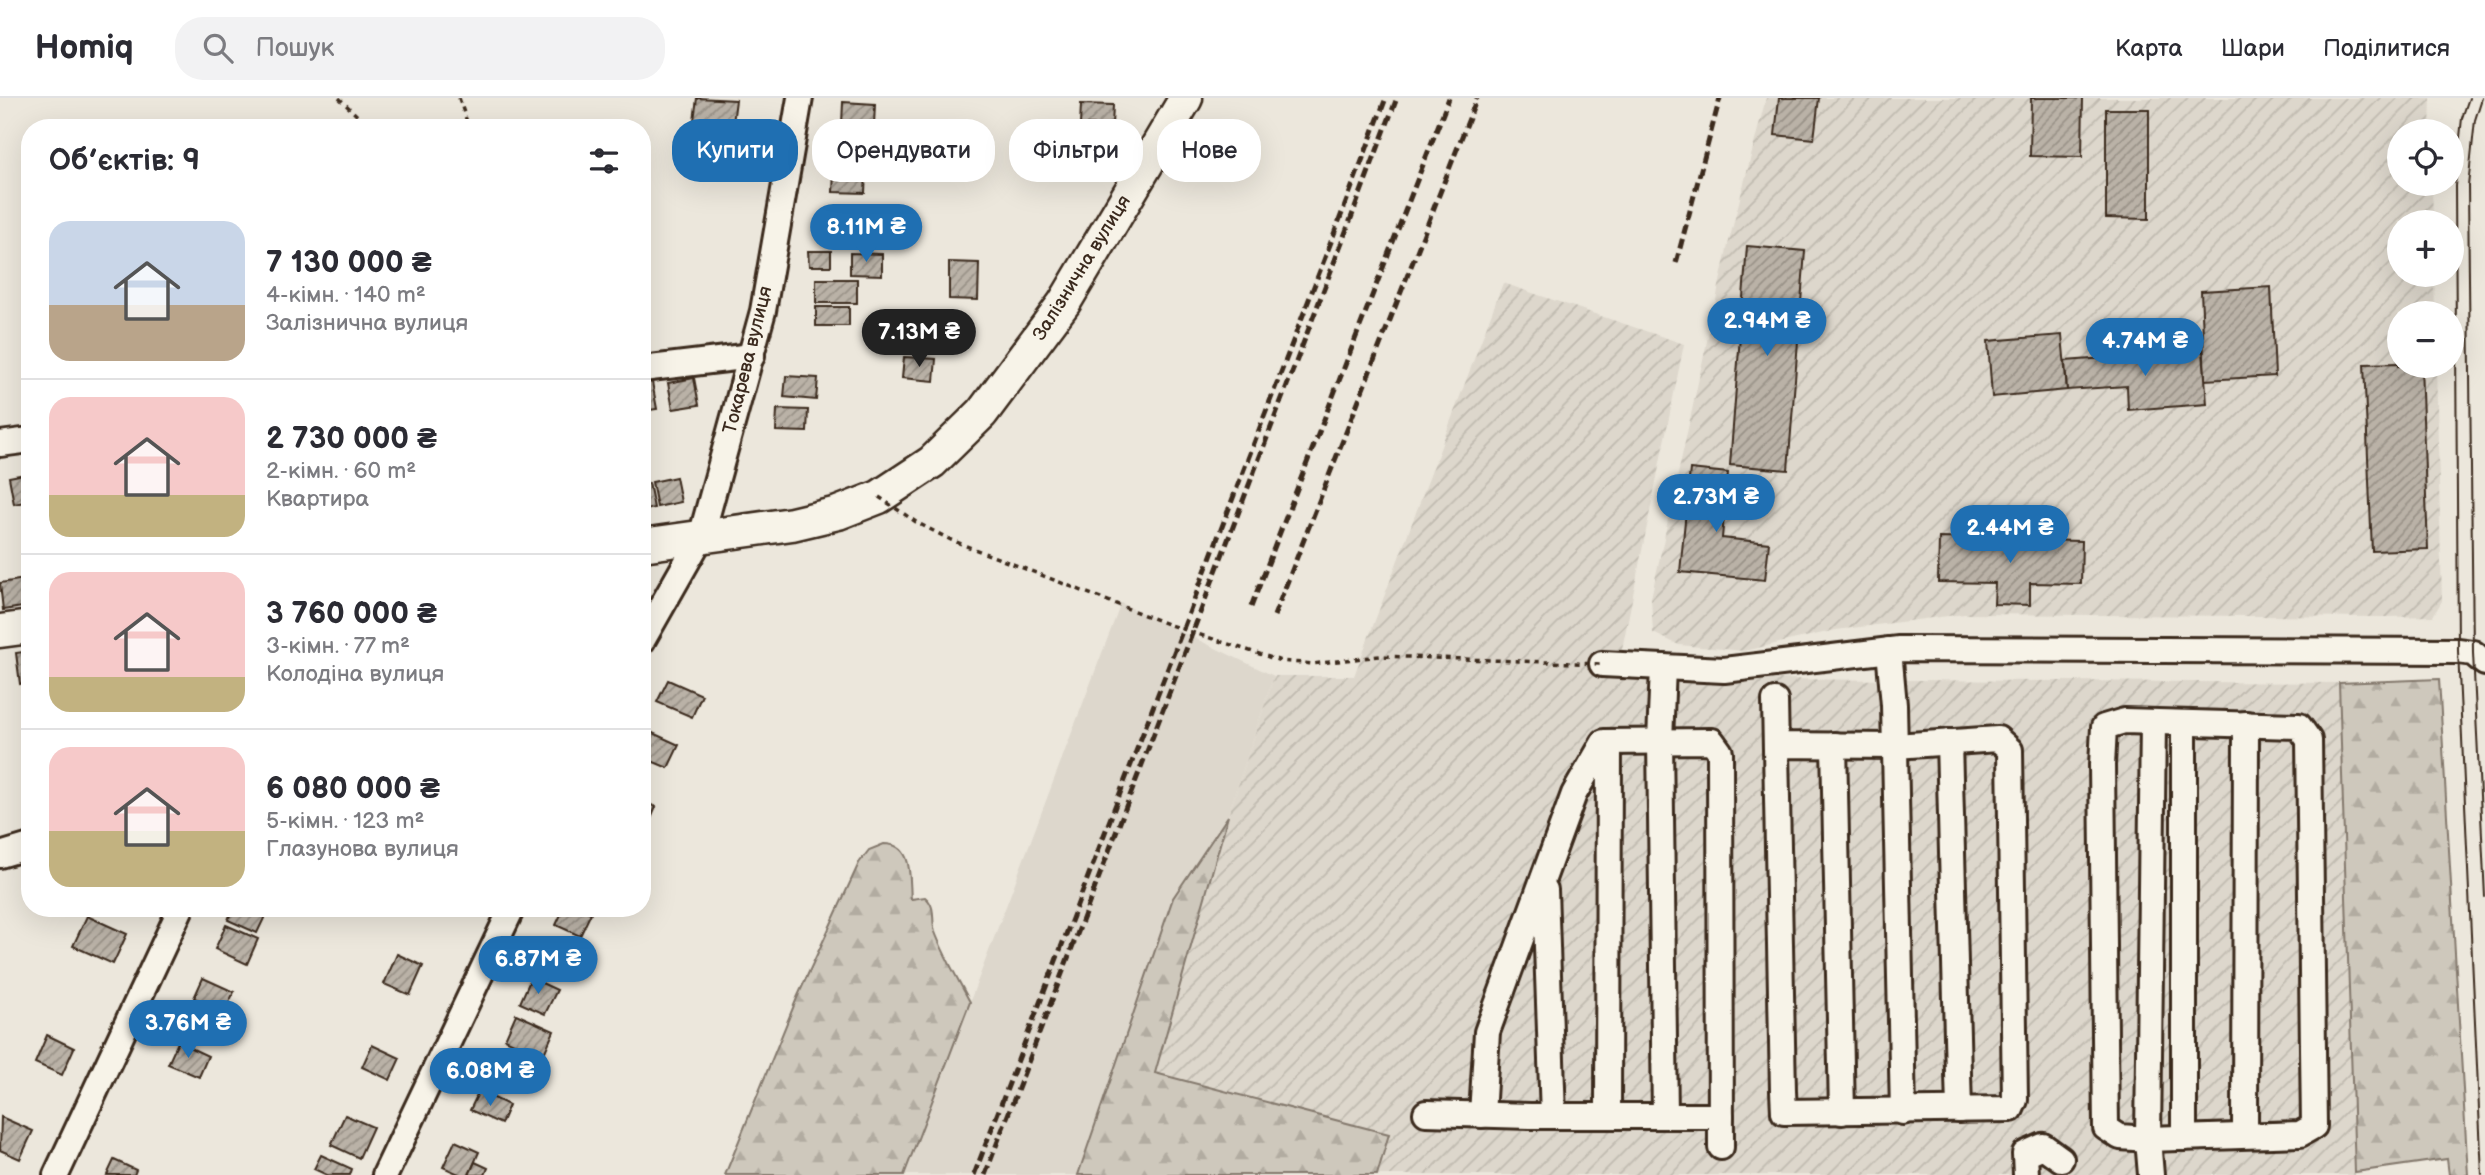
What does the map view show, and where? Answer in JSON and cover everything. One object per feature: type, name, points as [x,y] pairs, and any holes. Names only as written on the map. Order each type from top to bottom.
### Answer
[{"type":"main road","name":"Залізнична вулиця","points":[[651,544],[792,524],[838,513],[879,497],[932,462],[982,413],[1064,303],[1186,98]]},
{"type":"main road","points":[[0,631],[21,628]]},
{"type":"street","name":"Токарева вулиця","points":[[651,625],[701,537],[763,311],[800,98]]},
{"type":"street","points":[[651,368],[752,356]]},
{"type":"street","points":[[0,444],[21,441]]},
{"type":"street","points":[[1602,664],[1724,670],[1889,650],[2458,652],[2473,653],[2485,663]]},
{"type":"street","points":[[1889,650],[1895,746],[1902,1112]]},
{"type":"street","points":[[1663,667],[1660,741],[1665,1115]]},
{"type":"street","points":[[1776,701],[1776,745],[1784,1112],[2011,1109],[2015,1100],[2010,750],[1998,739],[1895,746],[1776,745]]},
{"type":"street","points":[[2124,721],[2153,722],[2299,726],[2309,740],[2314,1126],[2300,1133],[2148,1139],[2120,1137],[2106,1128],[2102,765],[2104,727],[2124,721]]},
{"type":"street","points":[[2151,1175],[2148,1139],[2153,722]]},
{"type":"street","points":[[2184,723],[2184,1138]]},
{"type":"street","points":[[2245,1135],[2246,724]]},
{"type":"street","points":[[1482,1115],[1488,1032],[1574,794],[1604,742],[1712,741],[1720,752],[1721,1147]]},
{"type":"street","points":[[1608,1115],[1609,742]]},
{"type":"street","points":[[1949,742],[1959,1110]]},
{"type":"street","points":[[1834,745],[1842,1112]]},
{"type":"street","points":[[0,855],[21,849]]},
{"type":"street","points":[[1545,875],[1553,1116]]},
{"type":"street","points":[[56,1175],[177,917]]},
{"type":"street","points":[[385,1175],[508,917]]},
{"type":"street","points":[[1426,1113],[1721,1116]]},
{"type":"street","points":[[2026,1175],[2025,1154],[2043,1146],[2061,1159]]},
{"type":"path","points":[[339,98],[361,119]]},
{"type":"path","points":[[459,98],[466,119]]},
{"type":"path","points":[[879,497],[916,522],[951,540],[1170,625],[1281,661],[1312,664],[1380,656],[1602,664]]},
{"type":"shaded area","points":[[1766,98],[2431,98],[2430,119],[2387,119],[2387,196],[2432,196],[2433,210],[2387,210],[2387,287],[2434,287],[2435,301],[2387,301],[2387,378],[2436,378],[2442,601],[2433,616],[1964,614],[1836,630],[1744,651],[1679,645],[1653,633],[1651,598],[1728,245]]},
{"type":"shaded area","points":[[1503,283],[1684,344],[1622,649],[1624,678],[2339,683],[2355,1175],[1377,1175],[1389,1134],[1155,1073],[1228,816],[1274,676],[1354,676]]},
{"type":"shaded area","points":[[1121,603],[1274,676],[1228,816],[1173,898],[1078,1175],[904,1175]]},
{"type":"green space","points":[[2439,679],[2468,1175],[2449,1175],[2447,1159],[2355,1172],[2339,683]]},
{"type":"green space","points":[[1228,816],[1155,1073],[1389,1134],[1377,1175],[1078,1175],[1173,898]]},
{"type":"green space","points":[[884,844],[894,845],[905,856],[911,899],[925,897],[929,901],[939,941],[970,1002],[904,1175],[725,1175],[797,998],[859,863],[869,850]]},
{"type":"building","points":[[697,98],[736,100],[734,119],[694,119]]},
{"type":"building","points":[[1779,98],[1819,98],[1814,139],[1775,135]]},
{"type":"building","points":[[2031,98],[2083,98],[2082,157],[2030,156]]},
{"type":"building","points":[[843,102],[875,104],[874,119],[842,119]]},
{"type":"building","points":[[1081,104],[1113,105],[1112,119],[1080,119]]},
{"type":"building","points":[[2106,109],[2149,109],[2149,219],[2106,218]]},
{"type":"building","points":[[833,182],[866,182],[865,193],[833,192]]},
{"type":"building","points":[[1747,246],[1805,251],[1788,470],[1730,465]]},
{"type":"building","points":[[808,251],[831,251],[831,266],[809,266]]},
{"type":"building","points":[[850,253],[882,254],[882,275],[850,274]]},
{"type":"building","points":[[949,262],[979,263],[978,300],[949,299]]},
{"type":"building","points":[[816,279],[857,279],[857,303],[816,303]]},
{"type":"building","points":[[2271,287],[2275,376],[2205,380],[2201,291]]},
{"type":"building","points":[[816,307],[849,307],[849,326],[816,326]]},
{"type":"building","points":[[2062,335],[2067,390],[1992,397],[1988,341]]},
{"type":"building","points":[[2203,351],[2207,404],[2128,410],[2127,386],[2067,390],[2065,361]]},
{"type":"building","points":[[904,357],[936,359],[934,381],[902,378]]},
{"type":"building","points":[[2387,363],[2387,378],[2421,378],[2428,549],[2372,551],[2364,364]]},
{"type":"building","points":[[786,376],[818,378],[816,400],[784,397]]},
{"type":"building","points":[[694,378],[699,405],[673,409],[668,383]]},
{"type":"building","points":[[651,382],[657,409],[651,410]]},
{"type":"building","points":[[777,409],[808,410],[807,432],[776,431]]},
{"type":"building","points":[[1690,469],[1728,473],[1722,538],[1769,543],[1765,580],[1680,572]]},
{"type":"building","points":[[21,475],[21,503],[14,504],[9,477]]},
{"type":"building","points":[[676,477],[681,502],[657,507],[652,482]]},
{"type":"building","points":[[1939,538],[2082,541],[2081,584],[2030,583],[2030,605],[1994,604],[1995,583],[1938,582]]},
{"type":"building","points":[[21,580],[21,607],[3,610],[0,583]]},
{"type":"building","points":[[21,652],[20,684],[16,653]]},
{"type":"building","points":[[668,680],[702,695],[692,717],[657,702]]},
{"type":"building","points":[[651,732],[679,745],[668,768],[651,761]]},
{"type":"building","points":[[651,805],[656,807],[651,819]]},
{"type":"building","points":[[87,917],[127,934],[113,964],[73,946]]},
{"type":"building","points":[[229,917],[265,917],[257,933],[228,920]]},
{"type":"building","points":[[560,917],[589,917],[580,936],[556,925]]},
{"type":"building","points":[[226,925],[258,939],[247,964],[215,949]]},
{"type":"building","points":[[397,954],[423,966],[410,995],[384,984]]},
{"type":"building","points":[[203,978],[234,992],[225,1011],[194,998]]},
{"type":"building","points":[[531,978],[557,990],[545,1014],[520,1003]]},
{"type":"building","points":[[190,1004],[229,1021],[218,1044],[179,1026]]},
{"type":"building","points":[[516,1014],[554,1031],[543,1056],[505,1039]]},
{"type":"building","points":[[47,1035],[74,1048],[62,1075],[35,1063]]},
{"type":"building","points":[[178,1042],[208,1056],[199,1077],[168,1064]]},
{"type":"building","points":[[372,1045],[400,1058],[390,1080],[362,1067]]},
{"type":"building","points":[[506,1045],[536,1059],[527,1079],[497,1066]]},
{"type":"building","points":[[479,1091],[509,1105],[501,1124],[470,1110]]},
{"type":"building","points":[[345,1115],[373,1127],[359,1158],[331,1145]]},
{"type":"building","points":[[1,1117],[33,1131],[20,1159],[0,1150]]},
{"type":"building","points":[[455,1141],[479,1152],[469,1175],[461,1175],[443,1167]]},
{"type":"building","points":[[321,1155],[352,1169],[350,1175],[327,1175],[314,1169]]},
{"type":"building","points":[[114,1160],[136,1170],[134,1175],[107,1175]]},
{"type":"building","points":[[475,1162],[488,1168],[485,1175],[469,1175]]},
{"type":"tram line","points":[[2469,98],[2462,118],[2455,186],[2458,651],[2482,1175]]},
{"type":"tram line","points":[[2482,98],[2475,120],[2468,186],[2473,653],[2485,897]]},
{"type":"railway","points":[[974,1175],[1386,98]]},
{"type":"railway","points":[[985,1175],[1397,98]]},
{"type":"railway","points":[[1251,607],[1449,98]]},
{"type":"railway","points":[[1274,616],[1477,98]]},
{"type":"railway","points":[[1676,263],[1720,98]]}]
